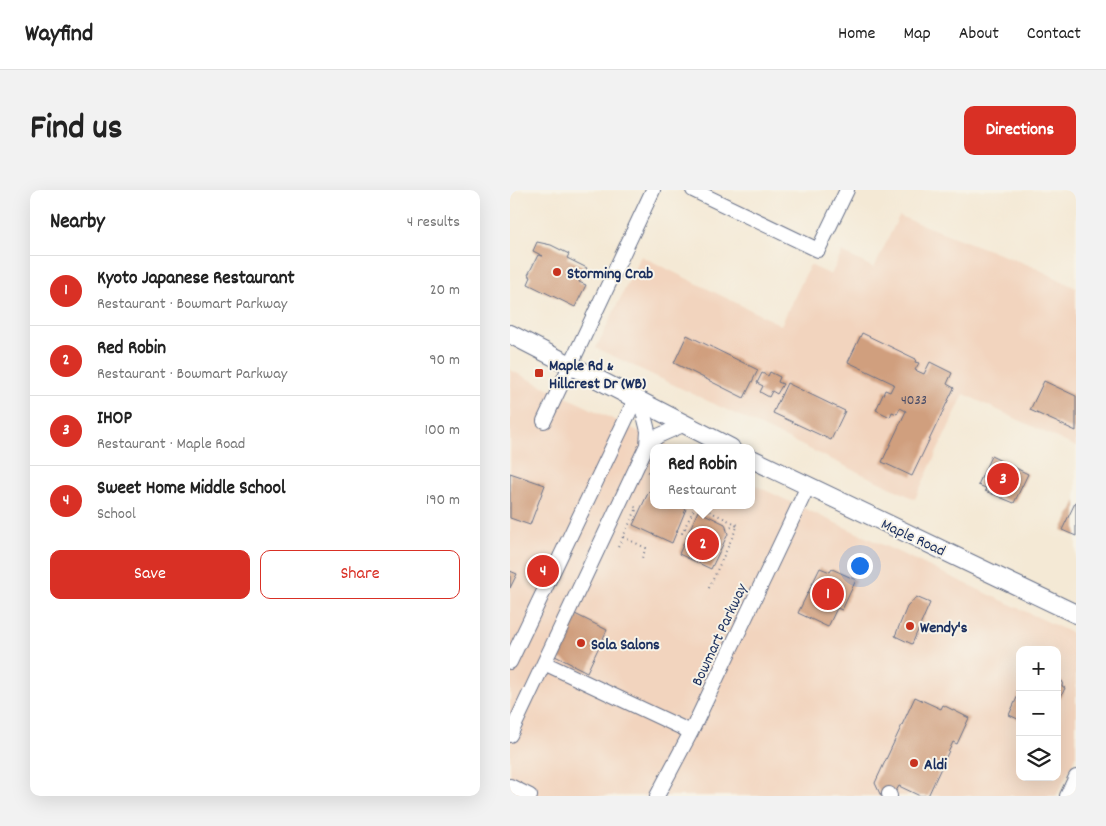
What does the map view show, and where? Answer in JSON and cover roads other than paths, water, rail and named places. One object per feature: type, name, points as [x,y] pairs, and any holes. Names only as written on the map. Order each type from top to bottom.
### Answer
[{"type":"main road","points":[[510,334],[722,444]]},
{"type":"main road","name":"Maple Road","points":[[755,460],[1076,614]]},
{"type":"street","points":[[544,422],[653,190]]},
{"type":"street","points":[[693,190],[818,250],[847,190]]},
{"type":"street","points":[[510,735],[647,445],[648,431],[638,401]]},
{"type":"street","points":[[510,662],[638,401]]},
{"type":"street","points":[[647,445],[658,436],[685,424]]},
{"type":"street","name":"Bowmart Parkway","points":[[657,796],[691,732],[808,486]]},
{"type":"street","points":[[544,662],[691,732]]},
{"type":"street","points":[[510,786],[530,796]]},
{"type":"place","name":"Storming Crab","points":[[557,272]]},
{"type":"place","name":"Maple Rd & Hillcrest Dr (WB)","points":[[539,373]]},
{"type":"place","name":"IHOP","points":[[1003,479]]},
{"type":"place","name":"Red Robin","points":[[703,544]]},
{"type":"place","name":"Sweet Home Middle School","points":[[543,571]]},
{"type":"place","name":"Kyoto Japanese Restaurant","points":[[828,594]]},
{"type":"place","name":"Wendy's","points":[[910,626]]},
{"type":"place","name":"Sola Salons","points":[[581,643]]},
{"type":"place","name":"Aldi","points":[[914,763]]}]
